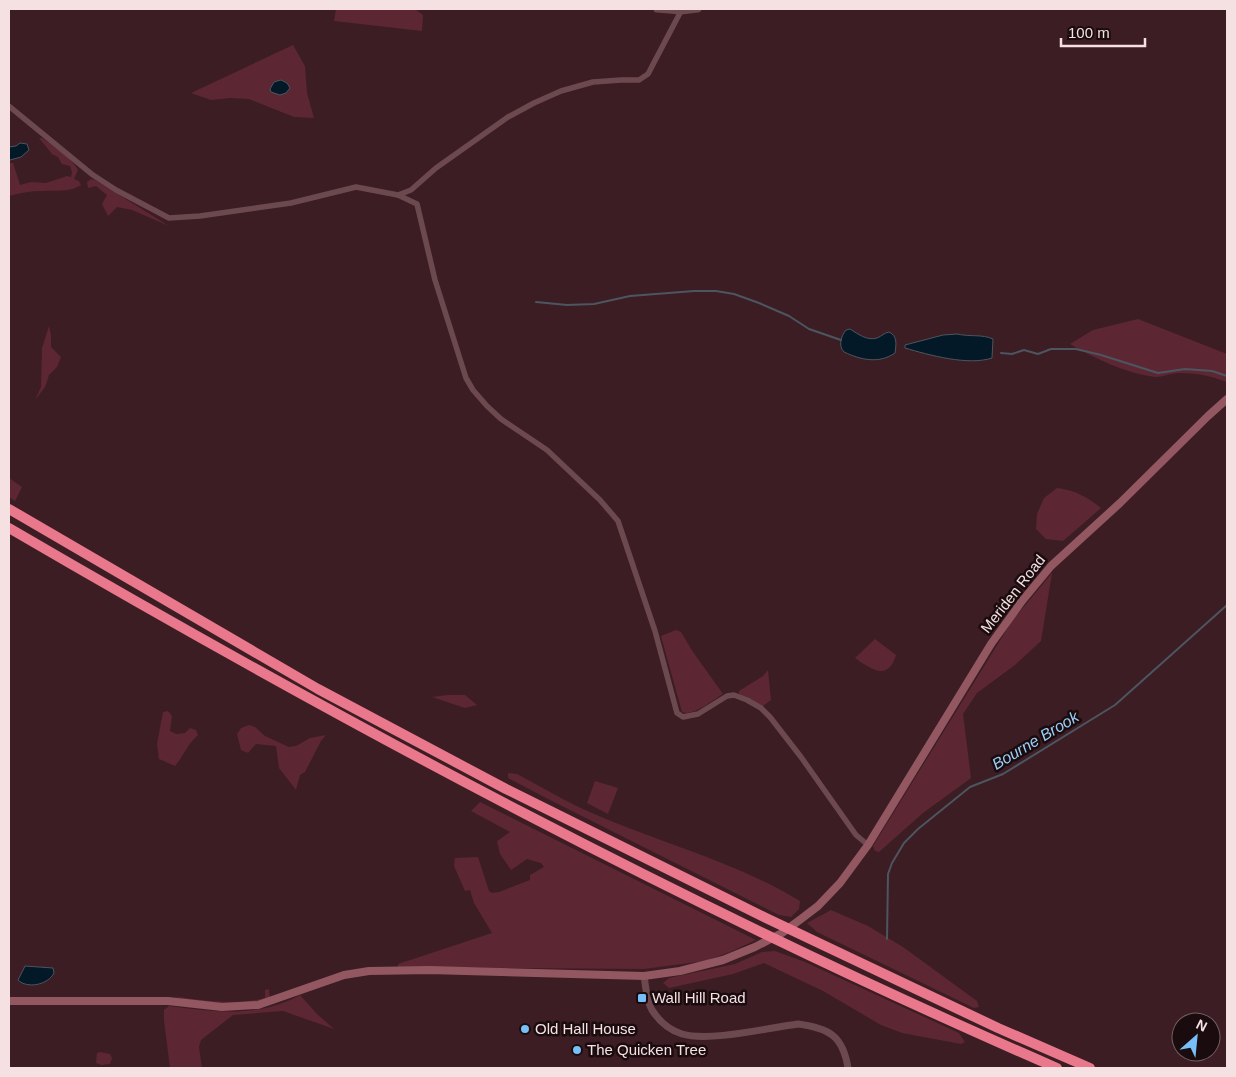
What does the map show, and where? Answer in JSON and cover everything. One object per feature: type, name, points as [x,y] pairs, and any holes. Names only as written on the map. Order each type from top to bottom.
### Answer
[{"type":"highway","points":[[9,509],[318,689],[506,789],[808,939],[998,1028],[1090,1068]]},
{"type":"highway","points":[[9,528],[150,611],[500,800],[753,928],[798,948],[838,970],[1057,1068]]},
{"type":"main road","name":"Meriden Road","points":[[11,1000],[168,1001],[222,1007],[258,1005],[344,975],[392,970],[644,976],[680,971],[723,960],[755,947],[782,933],[823,901],[840,884],[868,845],[967,683],[1022,601],[1051,566],[1120,503],[1227,399]]},
{"type":"street","points":[[657,9],[681,11],[698,9]]},
{"type":"street","points":[[398,195],[411,190],[436,168],[508,117],[534,103],[561,91],[594,82],[639,80],[648,74],[681,11]]},
{"type":"street","points":[[9,106],[93,175],[116,190],[169,218],[200,216],[291,203],[356,187],[398,195],[417,204]]},
{"type":"street","points":[[411,190],[417,204],[435,280],[466,378],[472,390],[501,419],[547,450],[600,500],[618,521],[655,631],[677,713],[682,717],[690,717],[727,696],[747,700],[761,708],[801,757],[856,835],[868,845]]},
{"type":"street","points":[[644,976],[651,1008],[660,1021],[681,1034],[702,1036],[798,1024],[811,1026],[826,1030],[838,1039],[844,1049],[848,1068]]},
{"type":"shaded area","points":[[336,9],[415,9],[423,15],[422,31],[334,21]]},
{"type":"shaded area","points":[[293,45],[305,66],[307,93],[314,118],[294,117],[249,99],[211,100],[191,93]]},
{"type":"shaded area","points":[[39,138],[42,138],[62,152],[71,161],[78,170],[74,179],[79,181],[81,185],[66,190],[33,191],[9,196],[9,163],[13,163],[20,185],[31,182],[46,183],[67,176],[71,177],[70,166],[62,164],[58,157],[52,154]]},
{"type":"shaded area","points":[[91,179],[169,226],[132,210],[117,207],[108,216],[102,204],[107,195],[96,186],[88,188],[87,182]]},
{"type":"shaded area","points":[[1138,319],[1227,354],[1227,382],[1192,374],[1176,373],[1156,377],[1134,373],[1111,365],[1070,344],[1093,330]]},
{"type":"shaded area","points":[[49,326],[51,347],[61,357],[57,367],[49,375],[45,387],[35,400],[41,387],[42,348]]},
{"type":"shaded area","points":[[9,478],[22,487],[15,501],[9,497]]},
{"type":"shaded area","points":[[1057,488],[1070,490],[1101,508],[1063,541],[1046,539],[1036,529],[1037,514],[1044,498]]},
{"type":"shaded area","points":[[1052,573],[1041,641],[1015,665],[977,693],[963,714],[971,778],[923,813],[879,852],[875,851],[873,846],[1012,621]]},
{"type":"shaded area","points":[[676,630],[681,632],[723,694],[702,707],[686,713],[682,712],[661,636]]},
{"type":"shaded area","points":[[875,639],[896,655],[893,663],[884,671],[873,669],[855,658]]},
{"type":"shaded area","points":[[768,670],[771,700],[763,706],[739,694],[739,691],[763,676]]},
{"type":"shaded area","points":[[465,695],[477,705],[465,708],[432,697]]},
{"type":"shaded area","points":[[168,711],[172,716],[170,731],[176,734],[185,733],[190,728],[196,730],[198,735],[175,766],[159,759],[157,744],[163,712]]},
{"type":"shaded area","points":[[249,725],[255,727],[265,736],[289,747],[296,746],[310,738],[326,735],[305,772],[300,775],[296,790],[279,768],[276,746],[256,744],[248,753],[241,750],[237,734],[241,728]]},
{"type":"shaded area","points":[[508,773],[517,774],[592,813],[724,864],[776,887],[800,901],[799,909],[791,917],[779,915],[546,798],[508,778]]},
{"type":"shaded area","points":[[595,781],[618,788],[608,814],[587,803]]},
{"type":"shaded area","points":[[480,802],[756,940],[705,961],[644,969],[398,967],[398,964],[492,933],[474,903],[470,890],[465,891],[454,866],[455,858],[478,857],[489,891],[492,893],[530,880],[530,875],[544,867],[541,863],[527,859],[511,870],[500,854],[497,841],[510,832],[471,811]]},
{"type":"shaded area","points":[[831,910],[868,926],[903,947],[977,1001],[979,1007],[974,1008],[817,932],[807,923]]},
{"type":"shaded area","points":[[775,951],[805,962],[959,1033],[965,1042],[961,1044],[902,1033],[881,1025],[823,991],[764,963],[733,974],[669,988],[663,983],[669,978],[735,964],[762,952]]},
{"type":"shaded area","points":[[269,989],[270,999],[235,1004],[195,1002],[174,996],[232,1002],[265,998],[265,990]]},
{"type":"shaded area","points":[[300,995],[334,1029],[283,1011],[233,1015],[201,1040],[199,1047],[202,1068],[170,1068],[164,1020],[164,1010],[169,1006],[219,1011],[253,1010],[285,1002]]},
{"type":"shaded area","points":[[97,1053],[110,1054],[112,1058],[110,1064],[101,1065],[96,1063]]},
{"type":"water","points":[[281,80],[287,83],[290,88],[286,93],[280,95],[271,92],[270,89],[274,82]]},
{"type":"water","points":[[20,143],[27,144],[29,150],[21,157],[10,160],[9,147]]},
{"type":"water","points":[[850,329],[870,339],[889,332],[895,338],[895,353],[883,359],[870,360],[844,352],[841,347],[842,338],[846,330]]},
{"type":"water","points":[[957,334],[993,339],[992,358],[972,361],[960,360],[905,348],[905,345],[943,335]]},
{"type":"water","points":[[25,966],[53,968],[54,973],[42,983],[32,985],[22,983],[18,980]]},
{"type":"waterway","points":[[536,302],[567,305],[594,304],[630,296],[716,291],[734,294],[759,303],[789,316],[809,329],[841,340]]},
{"type":"waterway","points":[[1001,353],[1012,354],[1024,350],[1038,354],[1051,349],[1076,349],[1158,373],[1185,369],[1212,371],[1227,376]]},
{"type":"waterway","name":"Bourne Brook","points":[[887,939],[888,874],[904,843],[918,829],[970,787],[1003,774],[1115,705],[1227,605]]},
{"type":"place","name":"Wall Hill Road","points":[[642,998]]},
{"type":"place","name":"Old Hall House","points":[[525,1029]]},
{"type":"place","name":"The Quicken Tree","points":[[577,1050]]}]
